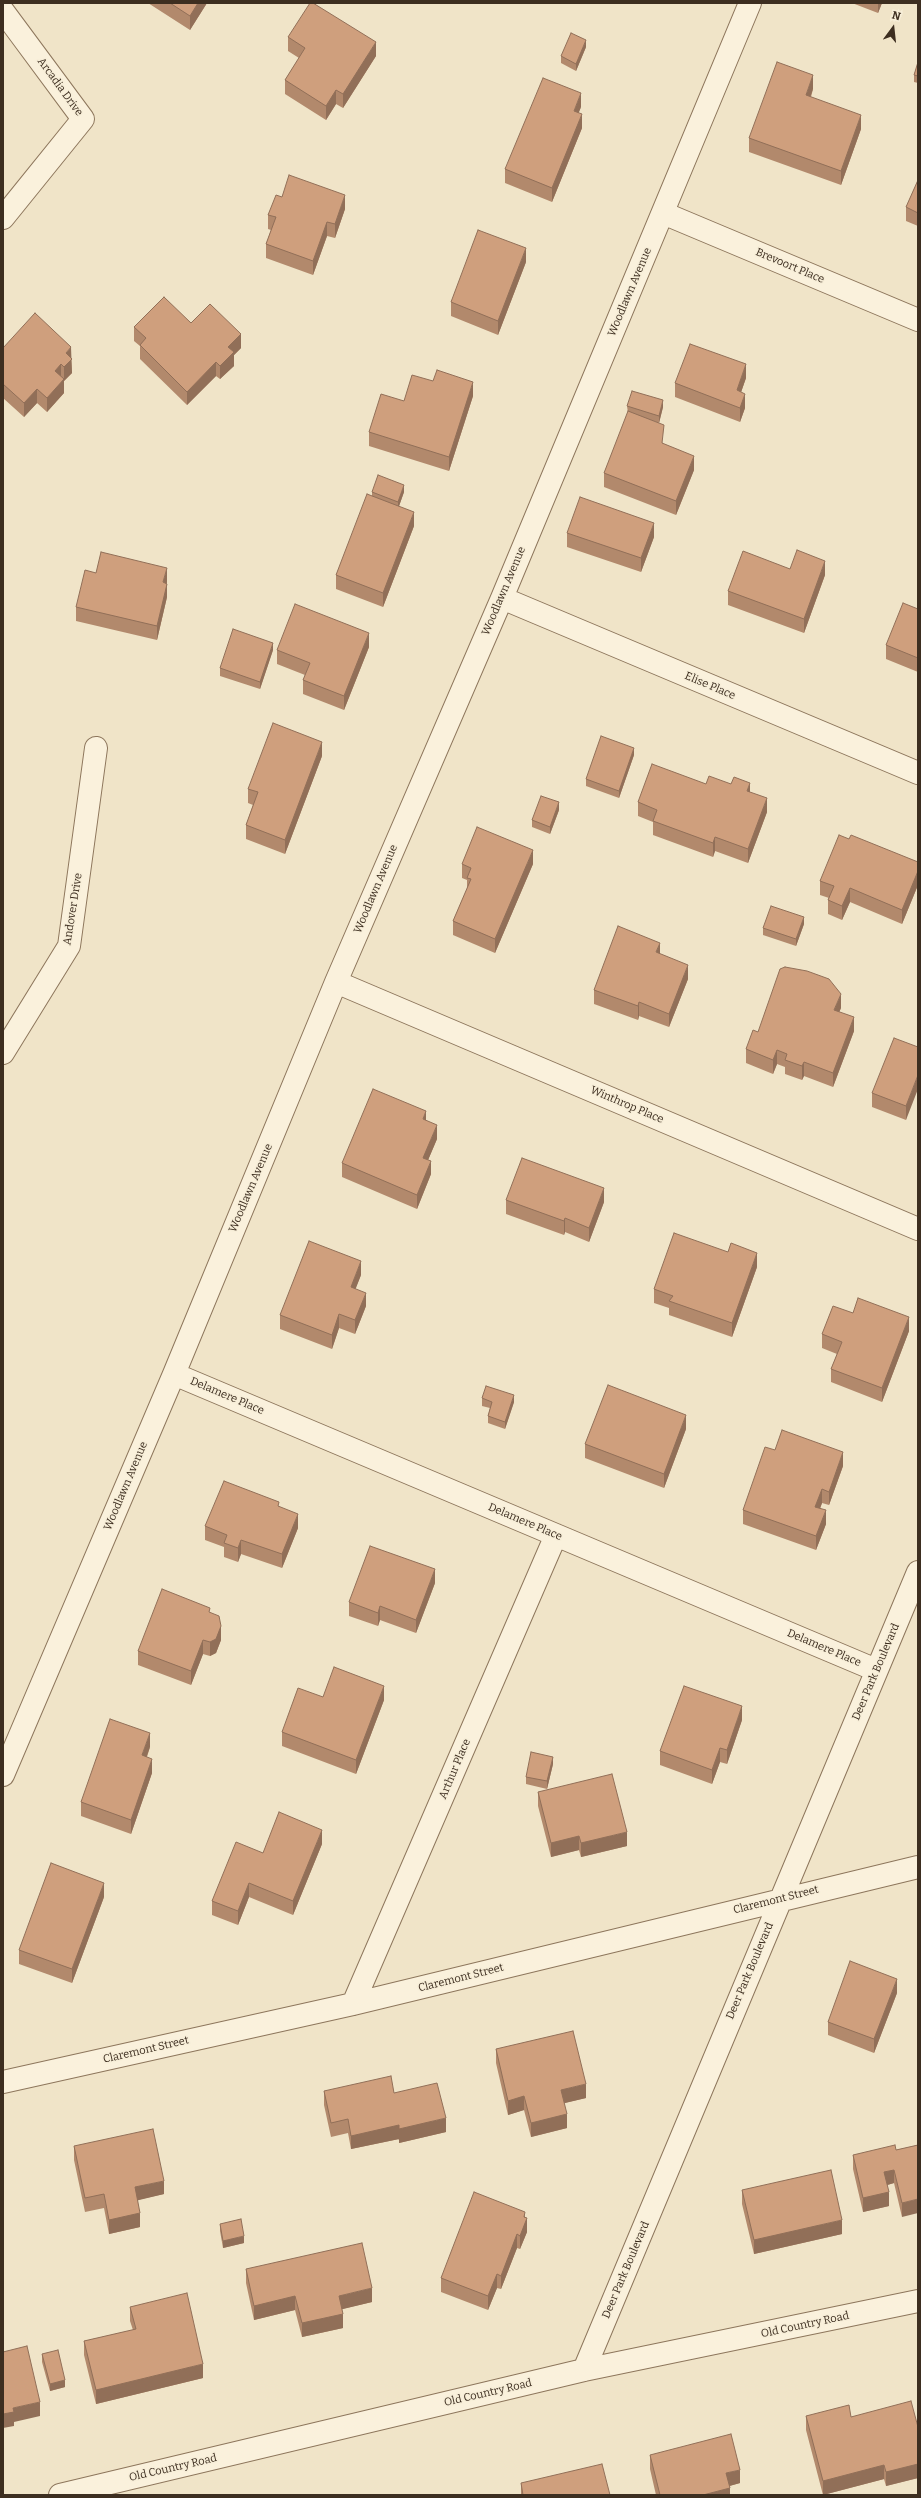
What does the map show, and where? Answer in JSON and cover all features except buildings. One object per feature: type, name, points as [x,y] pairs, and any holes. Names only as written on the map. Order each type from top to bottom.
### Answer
[{"type":"street","name":"Woodlawn Avenue","points":[[3,1775],[174,1374],[336,982],[502,598],[750,3]]},
{"type":"street","name":"Arcadia Drive","points":[[3,11],[83,119],[3,218]]},
{"type":"street","name":"Brevoort Place","points":[[663,213],[918,320]]},
{"type":"street","name":"Elise Place","points":[[502,598],[918,773]]},
{"type":"street","name":"Andover Drive","points":[[3,1053],[69,946],[96,748]]},
{"type":"street","name":"Winthrop Place","points":[[336,982],[918,1229]]},
{"type":"street","name":"Delamere Place","points":[[174,1374],[876,1670]]},
{"type":"street","name":"Arthur Place","points":[[353,2004],[556,1535]]},
{"type":"street","name":"Deer Park Boulevard","points":[[584,2370],[918,1572]]},
{"type":"street","name":"Claremont Street","points":[[3,2082],[353,2004],[780,1899],[918,1867]]},
{"type":"street","name":"Old Country Road","points":[[60,2495],[584,2370],[918,2301]]}]
